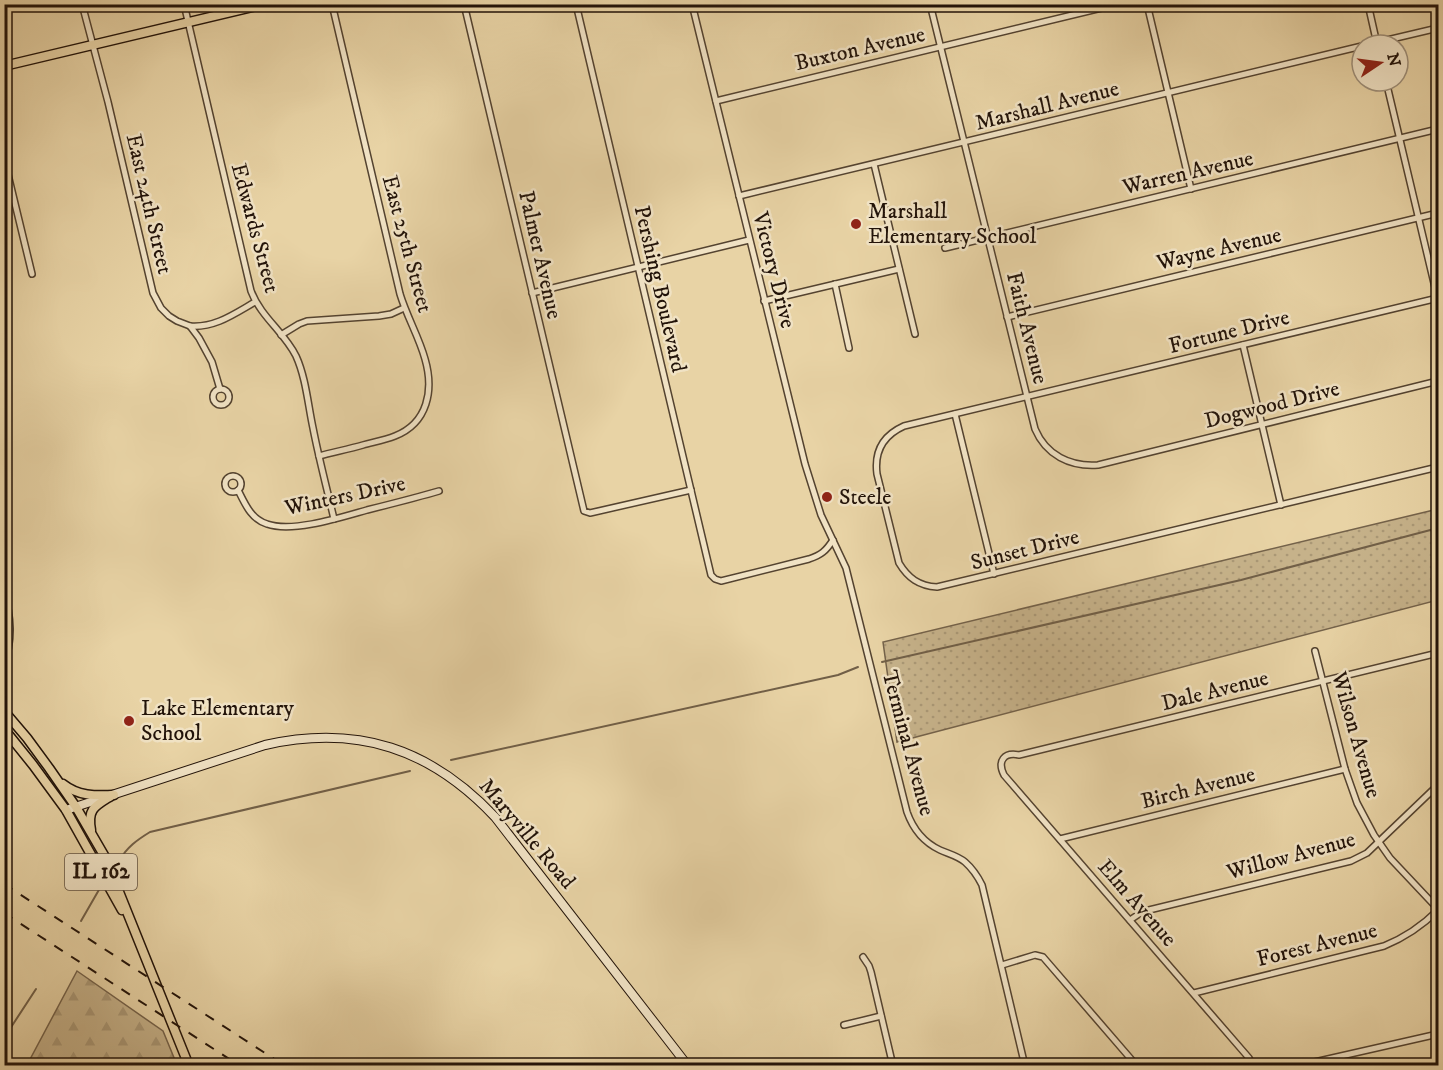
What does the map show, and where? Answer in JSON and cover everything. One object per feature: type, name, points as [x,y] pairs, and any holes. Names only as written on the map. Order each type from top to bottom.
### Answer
[{"type":"main road","points":[[4,66],[265,4]]},
{"type":"main road","name":"IL 162","points":[[4,711],[56,778],[105,857],[189,1065]]},
{"type":"main road","name":"IL 162","points":[[4,729],[66,810],[136,934]]},
{"type":"main road","name":"Maryville Road","points":[[66,810],[266,745],[303,738],[328,737],[373,742],[413,756],[434,766],[457,782],[495,817],[688,1065]]},
{"type":"main road","points":[[56,778],[78,794],[114,795]]},
{"type":"main road","points":[[93,836],[90,814],[94,806],[114,795]]},
{"type":"street","name":"East 24th Street","points":[[82,4],[153,292],[161,308],[169,316],[189,326],[207,350],[220,389]]},
{"type":"street","name":"Edwards Street","points":[[184,4],[251,291],[255,302],[290,345],[302,372],[334,519]]},
{"type":"street","name":"East 25th Street","points":[[319,456],[393,437],[409,428],[421,415],[428,398],[428,370],[421,345],[400,294],[332,4]]},
{"type":"street","name":"Palmer Avenue","points":[[464,4],[584,511],[590,513],[691,490]]},
{"type":"street","name":"Pershing Boulevard","points":[[576,4],[711,575],[721,581],[816,557],[821,555],[833,540]]},
{"type":"street","name":"Faith Avenue","points":[[930,4],[1035,429],[1039,439],[1060,458],[1077,465],[1112,462]]},
{"type":"street","name":"Buxton Avenue","points":[[716,101],[1118,4]]},
{"type":"street","points":[[1147,4],[1191,189]]},
{"type":"street","points":[[1368,4],[1375,33]]},
{"type":"street","name":"Victory Drive","points":[[694,5],[749,240],[810,483],[833,540]]},
{"type":"street","name":"Marshall Avenue","points":[[1410,35],[1438,28]]},
{"type":"street","name":"Marshall Avenue","points":[[739,196],[1350,48]]},
{"type":"street","points":[[1389,93],[1438,299]]},
{"type":"street","name":"Warren Avenue","points":[[945,248],[1438,129]]},
{"type":"street","points":[[4,158],[32,274]]},
{"type":"street","points":[[874,164],[915,334]]},
{"type":"street","name":"Wayne Avenue","points":[[1007,317],[1438,213]]},
{"type":"street","points":[[532,293],[749,240]]},
{"type":"street","points":[[764,301],[899,269]]},
{"type":"street","points":[[835,284],[849,348]]},
{"type":"street","name":"Fortune Drive","points":[[1027,397],[1438,299]]},
{"type":"street","points":[[189,326],[199,327],[215,323],[255,302]]},
{"type":"street","points":[[281,336],[307,321],[379,316],[404,308]]},
{"type":"street","points":[[1243,345],[1281,505]]},
{"type":"street","name":"Dogwood Drive","points":[[1112,462],[1438,381]]},
{"type":"street","name":"Sunset Drive","points":[[1027,397],[904,426],[890,434],[884,441],[877,454],[876,469],[899,563],[909,578],[921,585],[937,587],[1438,467]]},
{"type":"street","points":[[955,414],[994,574]]},
{"type":"street","name":"Winters Drive","points":[[238,490],[249,511],[260,521],[277,526],[295,526],[334,519],[439,491]]},
{"type":"street","name":"Terminal Avenue","points":[[833,540],[850,580],[909,819],[917,833],[924,839],[965,862],[977,875],[985,894],[1026,1065]]},
{"type":"street","points":[[4,591],[11,618],[8,653],[4,665]]},
{"type":"street","name":"Wilson Avenue","points":[[1315,651],[1345,769],[1356,802],[1379,842],[1396,865],[1438,910]]},
{"type":"street","name":"Dale Avenue","points":[[1001,762],[1006,755],[1011,753],[1019,755],[1438,653]]},
{"type":"street","points":[[1438,745],[1436,757],[1438,770]]},
{"type":"street","name":"Elm Avenue","points":[[1001,762],[1000,766],[1004,774],[1194,993],[1253,1065]]},
{"type":"street","name":"Birch Avenue","points":[[1060,839],[1345,769]]},
{"type":"street","name":"Willow Avenue","points":[[1130,921],[1149,910],[1351,861],[1367,853],[1438,785]]},
{"type":"street","name":"Forest Avenue","points":[[1194,993],[1384,946],[1410,934],[1438,910]]},
{"type":"street","points":[[1002,965],[1035,956],[1043,957],[1137,1065]]},
{"type":"street","points":[[863,957],[869,966],[893,1065]]},
{"type":"street","points":[[843,1025],[881,1016]]},
{"type":"street","points":[[1297,1065],[1438,1034]]},
{"type":"green space","points":[[1438,509],[1438,600],[897,742],[883,642]]},
{"type":"green space","points":[[77,971],[163,1031],[177,1065],[27,1065]]},
{"type":"waterway","points":[[882,662],[1241,580],[1438,528]]},
{"type":"waterway","points":[[451,760],[838,675],[858,667]]},
{"type":"waterway","points":[[119,861],[133,844],[150,832],[410,771]]},
{"type":"waterway","points":[[81,921],[100,888]]},
{"type":"waterway","points":[[4,1038],[36,989]]},
{"type":"railway","points":[[4,884],[285,1066]]},
{"type":"railway","points":[[4,913],[240,1066]]},
{"type":"place","name":"Marshall Elementary School","points":[[856,224]]},
{"type":"place","name":"Steele","points":[[827,497]]},
{"type":"place","name":"Lake Elementary School","points":[[129,721]]}]
